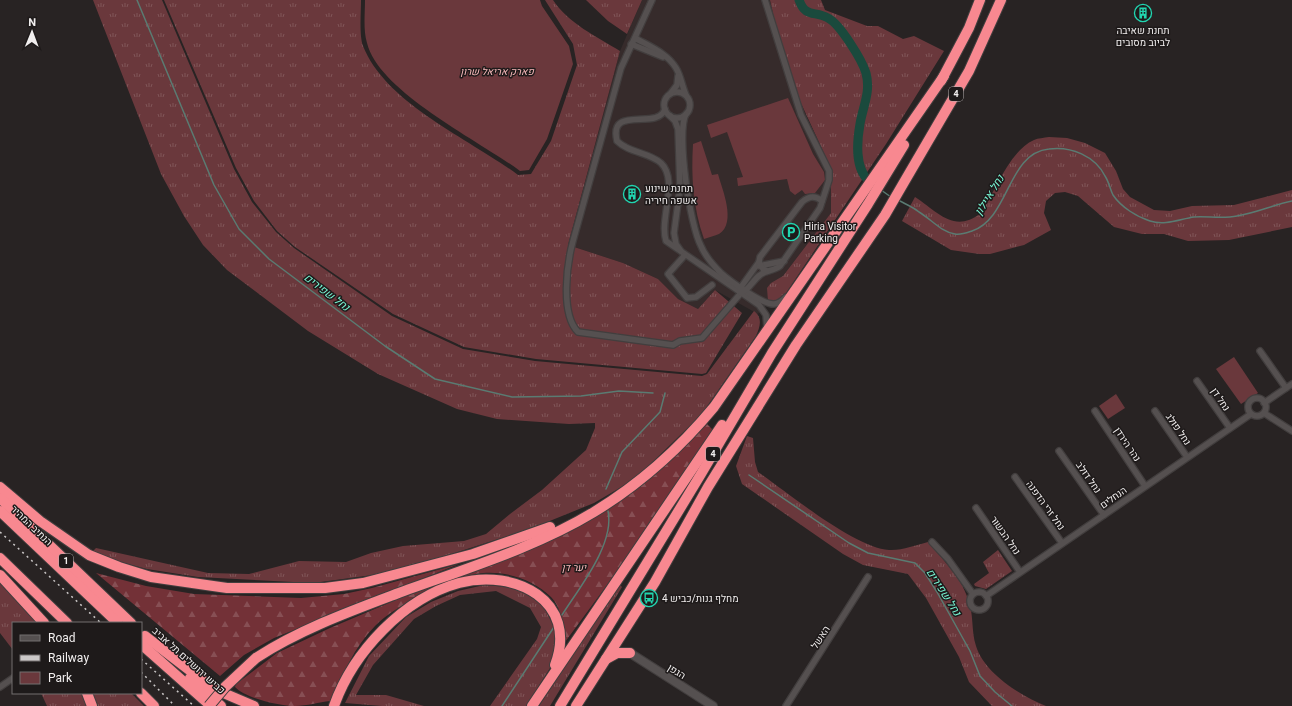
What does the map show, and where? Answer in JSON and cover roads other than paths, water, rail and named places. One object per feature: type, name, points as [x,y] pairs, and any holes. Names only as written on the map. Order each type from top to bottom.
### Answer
[{"type":"highway","name":"4","points":[[560,706],[701,474],[772,353],[868,204],[883,171],[944,76],[969,28],[980,0]]},
{"type":"highway","name":"4","points":[[576,706],[655,582],[708,487],[796,345],[885,214],[969,71],[1001,0]]},
{"type":"highway","points":[[142,638],[210,706],[229,683],[256,658],[273,647],[323,623],[518,548],[578,521],[617,497],[666,458],[714,407],[762,341],[859,198],[883,171]]},
{"type":"highway","points":[[532,706],[772,353]]},
{"type":"highway","points":[[0,488],[40,521],[89,555],[119,568],[150,577],[227,588],[326,588],[387,578],[473,554],[516,540],[617,497]]},
{"type":"highway","name":"1","points":[[0,498],[130,622]]},
{"type":"highway","name":"הנתיב המהיר","points":[[0,510],[117,622]]},
{"type":"highway","points":[[0,558],[66,622]]},
{"type":"highway","points":[[0,575],[43,622]]},
{"type":"highway","points":[[334,706],[346,680],[380,632],[396,618],[424,598],[450,586],[468,581],[494,580],[524,587],[540,595],[548,603],[556,617],[561,637],[558,656],[546,685]]},
{"type":"highway","points":[[623,631],[624,644],[630,653]]},
{"type":"highway","points":[[142,638],[214,689],[254,706]]},
{"type":"highway","name":"כביש ירושלים תל אביב","points":[[142,638],[221,706]]},
{"type":"highway","points":[[606,659],[617,653],[630,653]]},
{"type":"highway","points":[[86,694],[92,706]]},
{"type":"highway","points":[[142,694],[154,706]]},
{"type":"street","points":[[652,0],[621,68],[569,256],[566,269],[567,294],[569,312],[576,330],[582,334],[673,345],[680,341],[702,338],[743,290],[761,274],[767,271],[776,270],[784,261],[817,213],[829,180],[829,171],[801,115],[765,0]]},
{"type":"street","points":[[635,38],[657,50],[674,66],[690,104],[683,125],[685,173],[697,239],[709,258],[722,273],[759,305],[766,315],[768,324],[762,341]]},
{"type":"street","points":[[631,44],[674,66],[679,80],[675,89],[665,101],[665,109],[661,116],[656,118],[631,118],[625,120],[618,128],[616,137],[622,146],[649,155],[662,165],[667,172],[668,183],[664,236],[666,241],[684,255],[767,304],[778,304],[804,278]]},
{"type":"street","points":[[669,95],[679,92],[686,95]]},
{"type":"street","points":[[665,109],[675,121],[678,130],[680,173],[679,196],[674,233],[676,244],[684,255]]},
{"type":"street","points":[[670,116],[679,118],[686,114]]},
{"type":"street","points":[[743,290],[758,265],[763,252],[806,198],[815,197],[822,201]]},
{"type":"street","points":[[684,255],[668,274],[682,294],[687,298],[691,298],[712,285]]},
{"type":"street","points":[[758,265],[784,261]]},
{"type":"street","points":[[758,265],[767,271]]},
{"type":"street","points":[[1260,351],[1286,388]]},
{"type":"street","name":"נחל דן","points":[[1197,380],[1230,428]]},
{"type":"street","points":[[1264,403],[1292,384]]},
{"type":"street","points":[[1258,398],[1264,403],[1266,407],[1264,413],[1257,416],[1251,414],[1248,408],[1252,400],[1258,398]]},
{"type":"street","name":"נחל פולג","points":[[1155,410],[1187,457]]},
{"type":"street","name":"נהר הירדן","points":[[1095,411],[1146,486]]},
{"type":"street","points":[[1264,413],[1292,431]]},
{"type":"street","name":"הנחלים","points":[[986,596],[1251,414]]},
{"type":"street","name":"נחל דולב","points":[[1059,450],[1104,515]]},
{"type":"street","name":"נחל זרי הדפנה","points":[[1015,477],[1062,543]]},
{"type":"street","name":"נחל הבשור","points":[[976,508],[1020,572]]},
{"type":"street","points":[[932,542],[948,559],[973,594]]},
{"type":"street","name":"האשל","points":[[786,706],[868,577]]},
{"type":"street","points":[[979,592],[986,596],[987,605],[982,609],[977,610],[970,604],[970,598],[973,594],[979,592]]},
{"type":"street","name":"הגפן","points":[[630,653],[713,706]]},
{"type":"street","points":[[0,686],[12,679]]},
{"type":"waterway","name":"נחל שפירים","points":[[137,0],[214,185],[239,229],[269,259],[385,346],[435,379],[512,397],[581,396],[619,391],[653,393]]},
{"type":"waterway","name":"נחל איילון","points":[[799,0],[805,10],[828,18],[838,27],[864,67],[868,86],[860,124],[858,154],[861,169],[868,180]]},
{"type":"waterway","name":"נחל איילון","points":[[898,200],[914,209],[945,231],[957,234],[972,231],[984,224],[994,213],[1016,173],[1025,162],[1035,153],[1057,148],[1074,151],[1089,158],[1101,169],[1108,181],[1113,195],[1120,204],[1140,217],[1150,221],[1161,223],[1194,217],[1232,217],[1292,201]]},
{"type":"waterway","name":"נחל איילון","points":[[881,190],[891,197]]},
{"type":"waterway","points":[[606,489],[622,452],[660,412],[665,393]]},
{"type":"waterway","name":"נחל שפירים","points":[[749,475],[849,543],[868,553],[915,563],[925,573],[937,592],[970,651],[980,676],[995,692],[1012,706]]},
{"type":"waterway","points":[[562,615],[586,579],[601,551],[609,524],[608,511]]},
{"type":"waterway","points":[[502,706],[554,627]]},
{"type":"railway","points":[[0,532],[100,622]]},
{"type":"railway","points":[[142,660],[194,706]]},
{"type":"railway","points":[[142,673],[175,706]]},
{"type":"place","name":"תחנת שאיבה לביוב מסובים","points":[[1143,13]]},
{"type":"place","name":"תחנת שינוע אשפה חיריה","points":[[632,194]]},
{"type":"place","name":"Hiria Visitor Parking","points":[[791,232]]},
{"type":"place","name":"מחלף גנות/כביש 4","points":[[649,598]]},
{"type":"park label","name":"פארק אריאל שרון","points":[[497,71]]},
{"type":"park label","name":"יער דן","points":[[574,567]]}]
